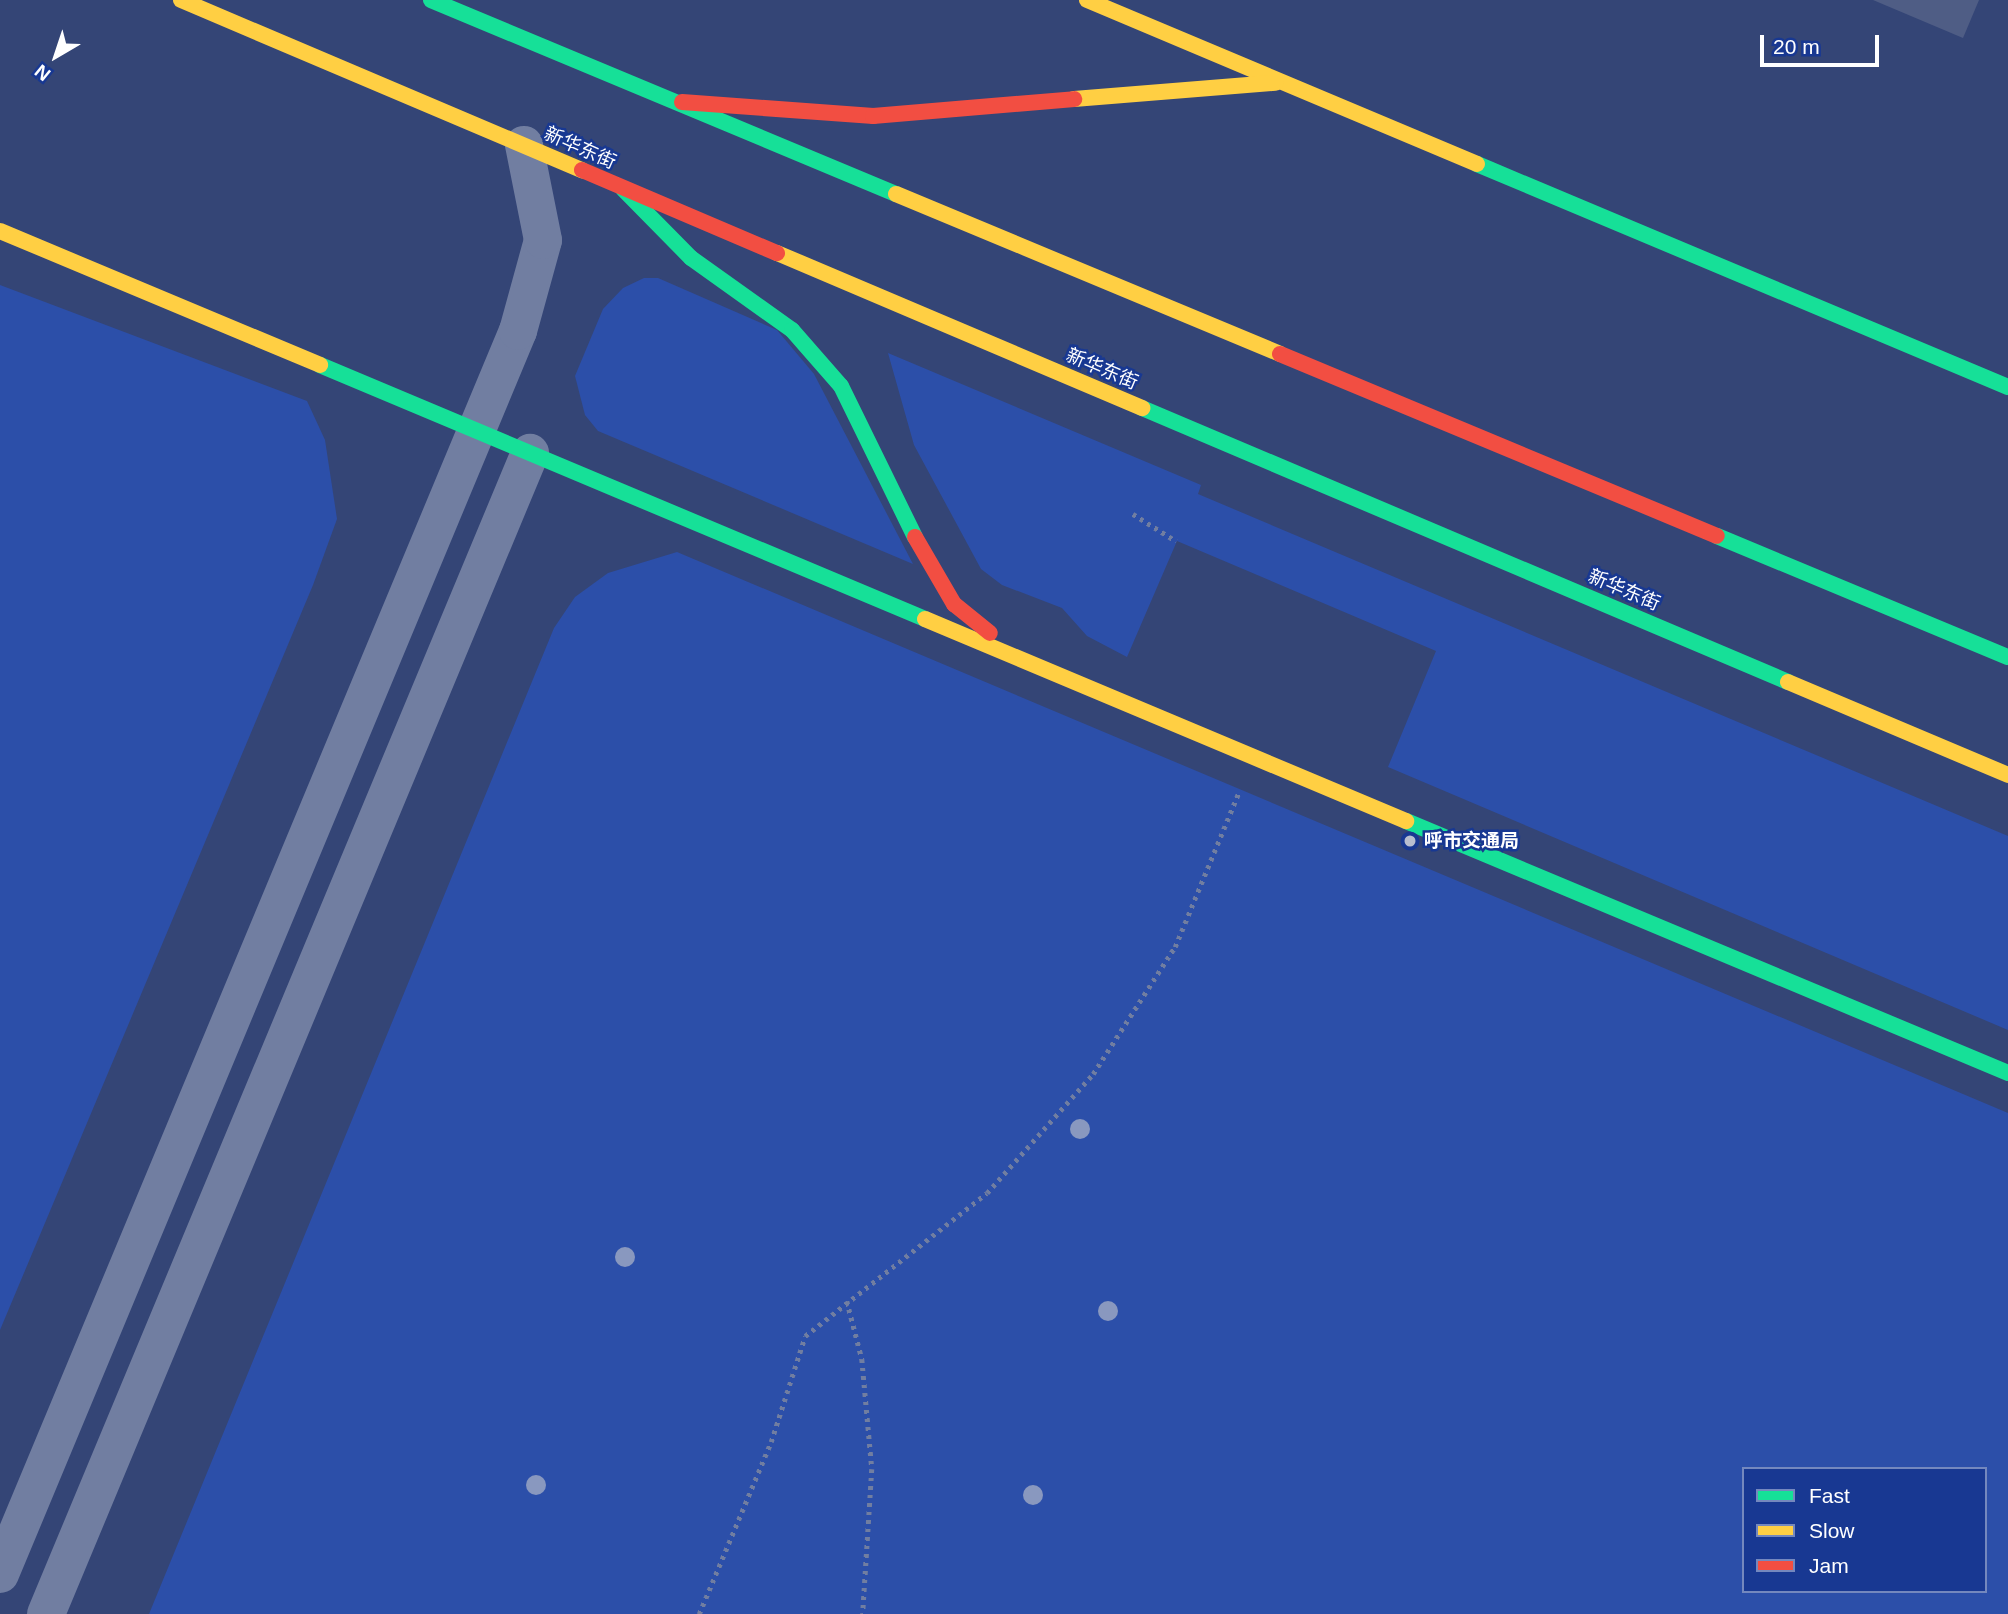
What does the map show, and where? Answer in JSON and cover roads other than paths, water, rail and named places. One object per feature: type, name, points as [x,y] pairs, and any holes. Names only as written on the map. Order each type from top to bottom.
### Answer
[{"type":"street","name":"新华东街","points":[[181,0],[2008,775]]},
{"type":"street","points":[[431,0],[2008,657]]},
{"type":"street","points":[[1087,0],[2008,387]]},
{"type":"street","points":[[673,101],[873,116],[1284,83]]},
{"type":"street","points":[[0,1574],[473,429],[518,331],[543,240],[524,145]]},
{"type":"street","points":[[623,189],[691,258],[792,330],[841,386],[936,580],[977,624],[1055,673]]},
{"type":"street","points":[[0,231],[2008,1073]]},
{"type":"street","points":[[46,1614],[530,453]]},
{"type":"place","name":"呼市交通局","points":[[1410,841]]}]
